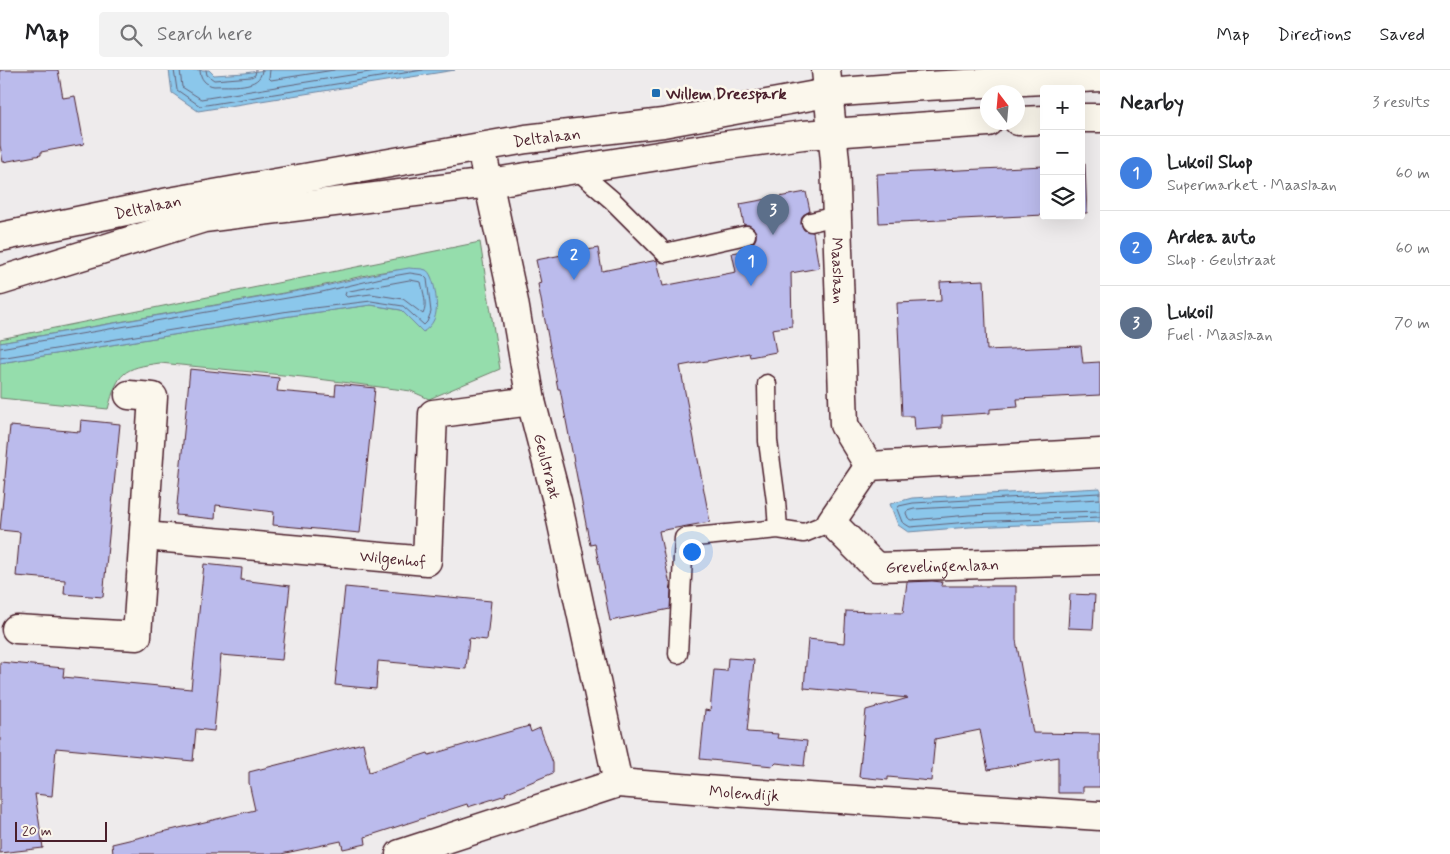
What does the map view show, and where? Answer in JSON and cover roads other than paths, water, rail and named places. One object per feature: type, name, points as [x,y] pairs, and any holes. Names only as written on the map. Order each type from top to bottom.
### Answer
[{"type":"street","name":"Deltalaan","points":[[0,237],[169,202],[526,139],[664,123],[827,81],[907,87],[1100,77]]},
{"type":"street","name":"Maaslaan","points":[[827,81],[835,161],[824,219],[844,425],[870,466]]},
{"type":"street","points":[[1085,118],[1100,118]]},
{"type":"street","points":[[1025,121],[1040,120]]},
{"type":"street","name":"Deltalaan","points":[[0,281],[204,218],[489,183],[721,146],[803,135],[980,123]]},
{"type":"street","name":"Geulstraat","points":[[481,148],[514,302],[531,401],[557,501],[618,783]]},
{"type":"street","points":[[16,629],[137,636],[153,397],[129,395]]},
{"type":"street","name":"Wilgenhof","points":[[144,536],[427,561],[433,414],[531,401]]},
{"type":"street","points":[[831,522],[870,466],[1100,454]]},
{"type":"street","name":"Grevelingenlaan","points":[[831,522],[876,567],[1100,561]]},
{"type":"street","name":"Molendijk","points":[[400,854],[618,783],[719,792],[1100,816]]},
{"type":"lane","points":[[576,169],[612,200],[665,253],[746,235]]},
{"type":"lane","points":[[767,384],[768,442],[778,529]]},
{"type":"lane","points":[[678,654],[684,538],[778,529],[804,533],[831,522]]},
{"type":"water","points":[[169,70],[209,70],[214,75],[265,70],[455,70],[198,111],[172,93]]},
{"type":"water","points":[[409,268],[426,270],[431,277],[435,289],[435,318],[432,324],[423,332],[401,310],[371,305],[290,316],[0,363],[0,343],[321,287]]},
{"type":"water","points":[[1100,488],[1100,522],[970,527],[908,532],[898,525],[890,504],[912,498]]},
{"type":"place","name":"Willem Dreespark","points":[[656,93]]},
{"type":"place","name":"Lukoil","points":[[773,235]]},
{"type":"place","name":"Ardea auto","points":[[574,280]]},
{"type":"place","name":"Lukoil Shop","points":[[751,286]]}]
